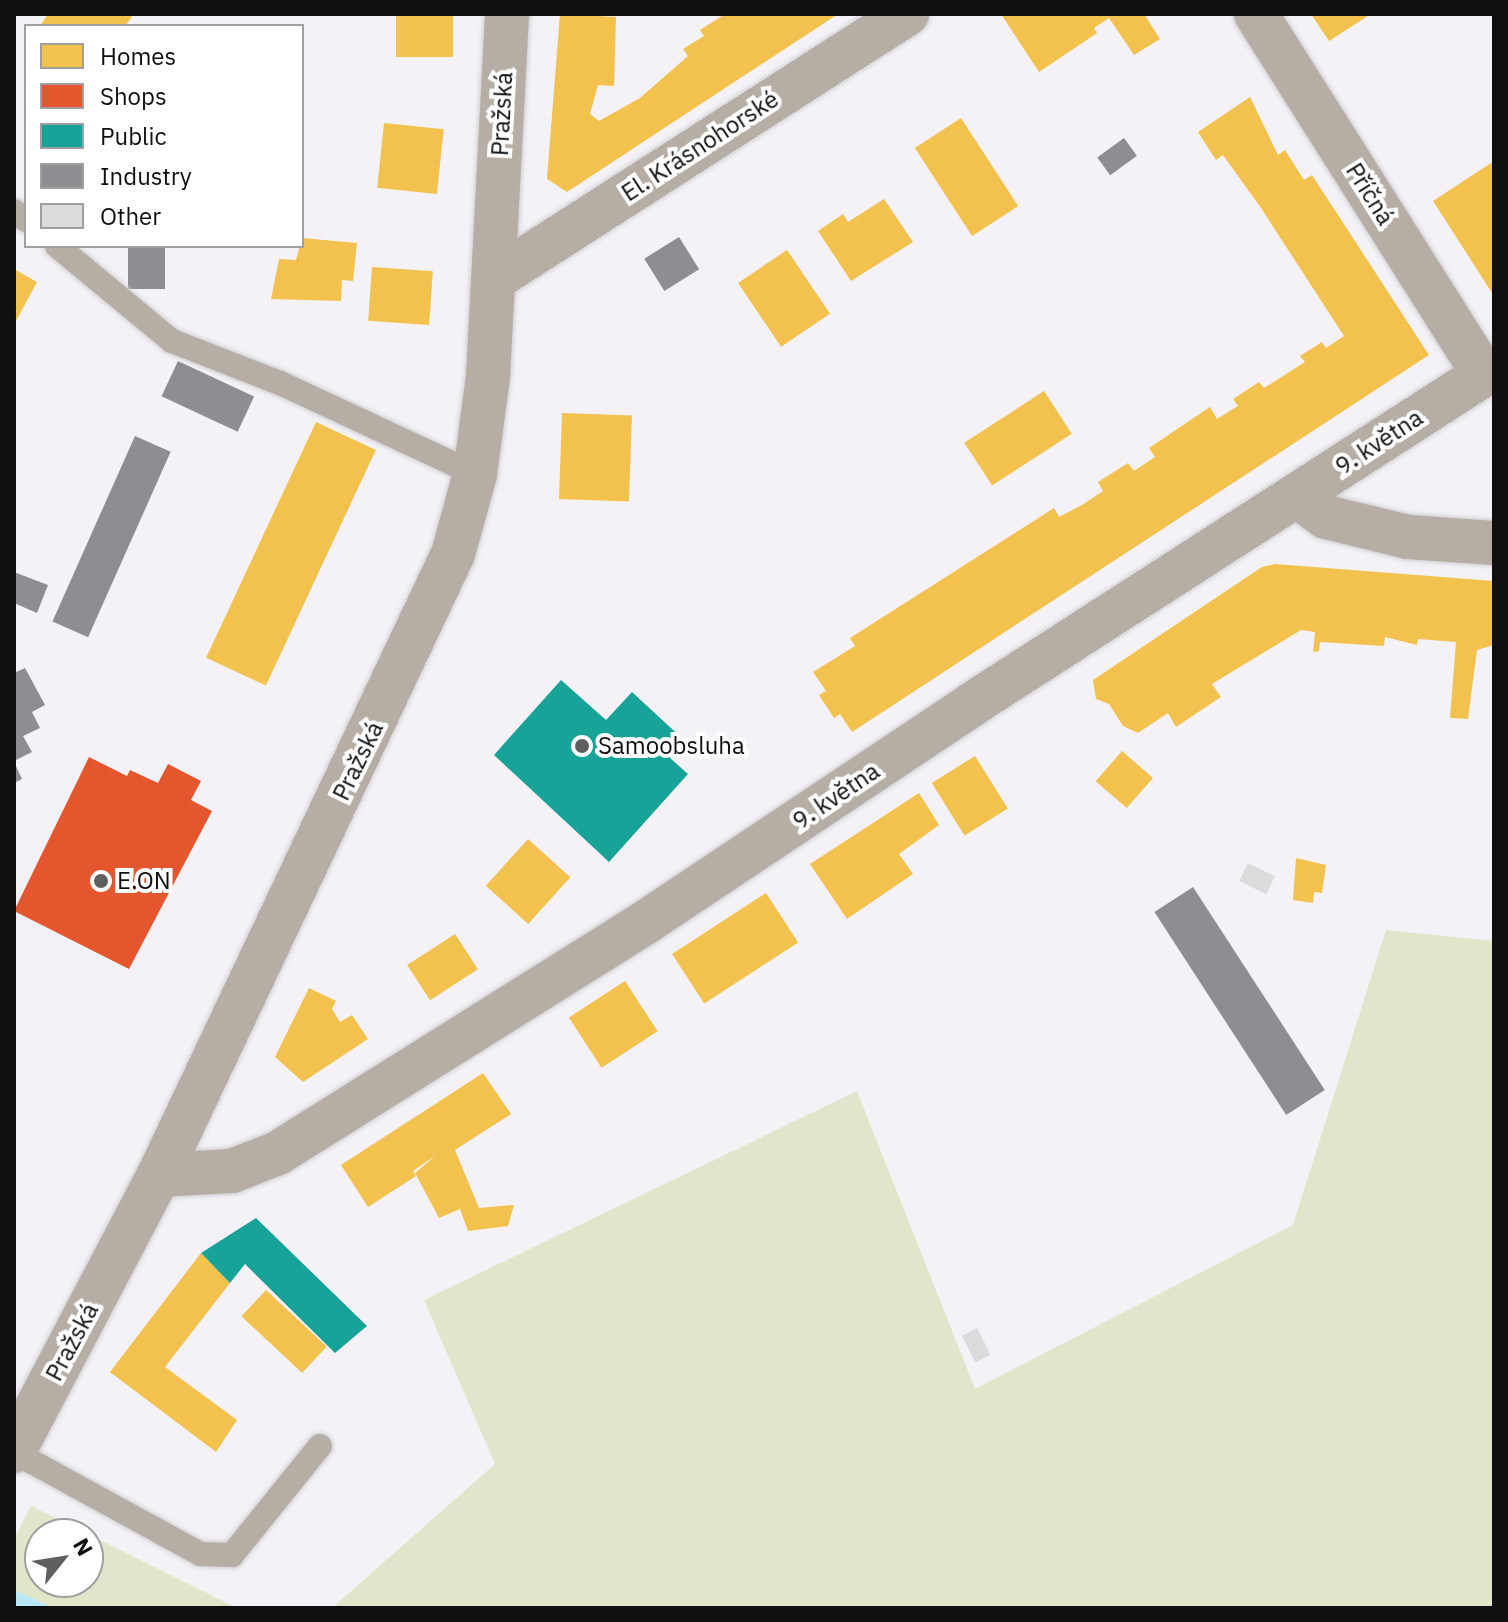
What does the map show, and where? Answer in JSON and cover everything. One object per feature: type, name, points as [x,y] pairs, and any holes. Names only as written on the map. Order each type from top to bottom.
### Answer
[{"type":"street","name":"Pražská","points":[[14,1452],[159,1175],[397,679],[453,554],[475,474],[494,279],[507,14]]},
{"type":"street","name":"El. Krásnohorské","points":[[494,279],[907,14]]},
{"type":"street","name":"Příčná","points":[[1256,14],[1489,371]]},
{"type":"street","name":"9. května","points":[[159,1175],[232,1171],[278,1153],[646,922],[1489,371]]},
{"type":"street","points":[[1297,496],[1326,517],[1408,537],[1494,543]]},
{"type":"lane","points":[[59,248],[172,341],[280,383],[475,474]]},
{"type":"lane","points":[[14,1452],[200,1554],[232,1555],[320,1446]]},
{"type":"green space","points":[[1386,930],[1494,941],[1494,1608],[332,1608],[495,1464],[424,1300],[857,1091],[975,1389],[1293,1225]]},
{"type":"green space","points":[[31,1506],[55,1518],[25,1518]]},
{"type":"green space","points":[[24,1520],[24,1594],[14,1590],[14,1539]]},
{"type":"green space","points":[[104,1542],[237,1608],[54,1608],[32,1598],[104,1598]]},
{"type":"water","points":[[14,1590],[24,1594],[24,1598],[32,1598],[54,1608],[14,1608]]},
{"type":"building: Homes","points":[[48,14],[127,14],[132,17],[127,24],[41,24]]},
{"type":"building: Homes","points":[[396,14],[453,14],[453,57],[396,57]]},
{"type":"building: Homes","points":[[560,14],[616,17],[614,86],[598,85],[590,114],[599,121],[640,98],[688,56],[683,49],[704,36],[700,30],[725,14],[838,14],[567,192],[547,179]]},
{"type":"building: Homes","points":[[1001,14],[1144,14],[1160,39],[1134,55],[1109,18],[1094,28],[1097,33],[1039,72]]},
{"type":"building: Homes","points":[[1311,14],[1371,14],[1329,41]]},
{"type":"building: Homes","points":[[1250,97],[1278,155],[1285,150],[1304,180],[1312,175],[1429,355],[852,732],[840,714],[834,718],[819,695],[826,691],[813,672],[855,646],[850,638],[1054,508],[1059,517],[1082,505],[1103,491],[1098,482],[1128,463],[1134,471],[1155,457],[1149,448],[1210,407],[1217,419],[1238,406],[1233,399],[1259,382],[1264,388],[1305,362],[1300,356],[1322,342],[1326,348],[1344,336],[1261,208],[1223,155],[1216,160],[1198,132]]},
{"type":"building: Homes","points":[[961,118],[1018,206],[972,236],[915,148]]},
{"type":"building: Homes","points":[[384,123],[444,129],[437,194],[377,188]]},
{"type":"building: Homes","points":[[1491,163],[1494,168],[1494,296],[1433,201]]},
{"type":"building: Homes","points":[[884,199],[913,242],[851,281],[818,231],[843,214],[848,222]]},
{"type":"building: Homes","points":[[304,238],[357,243],[353,281],[342,280],[341,301],[271,299],[279,259],[296,260],[299,248],[304,248]]},
{"type":"building: Homes","points":[[787,250],[830,314],[781,347],[738,283]]},
{"type":"building: Homes","points":[[372,267],[433,271],[429,325],[368,321]]},
{"type":"building: Homes","points":[[14,269],[37,282],[14,325]]},
{"type":"building: Homes","points":[[1044,391],[1072,434],[992,486],[964,443]]},
{"type":"building: Homes","points":[[562,413],[632,415],[629,501],[559,499]]},
{"type":"building: Homes","points":[[316,422],[376,450],[266,686],[206,658]]},
{"type":"building: Homes","points":[[1275,564],[1494,581],[1494,645],[1477,650],[1468,719],[1450,718],[1456,642],[1418,639],[1417,645],[1385,637],[1384,646],[1320,642],[1319,651],[1313,652],[1315,632],[1301,630],[1212,684],[1221,697],[1176,727],[1168,713],[1138,733],[1123,726],[1109,704],[1096,699],[1093,680],[1262,567]]},
{"type":"building: Homes","points":[[1122,751],[1153,778],[1127,808],[1096,781]]},
{"type":"building: Homes","points":[[975,756],[1008,809],[965,836],[932,783]]},
{"type":"building: Homes","points":[[919,793],[939,825],[899,854],[913,874],[847,919],[810,864]]},
{"type":"building: Homes","points":[[528,839],[570,877],[528,924],[486,886]]},
{"type":"building: Homes","points":[[1296,858],[1326,865],[1322,893],[1314,892],[1313,903],[1293,900]]},
{"type":"building: Homes","points":[[766,893],[798,942],[704,1003],[672,954]]},
{"type":"building: Homes","points":[[455,934],[478,969],[430,1000],[407,965]]},
{"type":"building: Homes","points":[[625,981],[658,1031],[601,1068],[569,1017]]},
{"type":"building: Homes","points":[[309,988],[336,1001],[332,1009],[340,1022],[352,1015],[368,1039],[303,1082],[275,1057]]},
{"type":"building: Homes","points":[[483,1073],[511,1114],[455,1150],[479,1208],[514,1205],[508,1226],[468,1231],[460,1209],[439,1218],[415,1173],[436,1155],[413,1171],[416,1176],[368,1207],[341,1165]]},
{"type":"building: Homes","points":[[201,1253],[230,1283],[165,1367],[237,1420],[216,1452],[110,1372]]},
{"type":"building: Homes","points":[[266,1290],[327,1347],[302,1373],[241,1316]]},
{"type":"building: Shops","name":"E.ON","points":[[89,757],[127,776],[130,770],[158,783],[168,764],[201,781],[191,800],[212,811],[129,969],[14,911]]},
{"type":"building: Public","points":[[561,680],[606,720],[632,692],[685,741],[670,758],[688,774],[609,862],[494,755]]},
{"type":"building: Public","points":[[256,1218],[367,1326],[335,1353],[245,1264],[230,1283],[201,1253]]},
{"type":"building: Industry","points":[[1124,138],[1137,156],[1110,175],[1097,157]]},
{"type":"building: Industry","points":[[679,237],[699,269],[664,291],[644,259]]},
{"type":"building: Industry","points":[[128,248],[165,248],[165,289],[128,289]]},
{"type":"building: Industry","points":[[178,361],[254,396],[238,432],[162,396]]},
{"type":"building: Industry","points":[[135,436],[171,452],[88,637],[52,621]]},
{"type":"building: Industry","points":[[14,572],[48,585],[37,613],[14,603]]},
{"type":"building: Industry","points":[[25,668],[45,705],[32,712],[40,728],[23,736],[32,752],[14,761],[14,673]]},
{"type":"building: Industry","points":[[14,762],[22,779],[14,783]]},
{"type":"building: Industry","points":[[1193,887],[1325,1090],[1286,1115],[1154,912]]},
{"type":"building: Other","points":[[1248,863],[1275,876],[1266,894],[1239,881]]},
{"type":"building: Other","points":[[977,1328],[991,1355],[975,1362],[962,1336]]},
{"type":"place","name":"Samoobsluha","points":[[582,746]]},
{"type":"place","name":"E.ON","points":[[101,881]]}]
